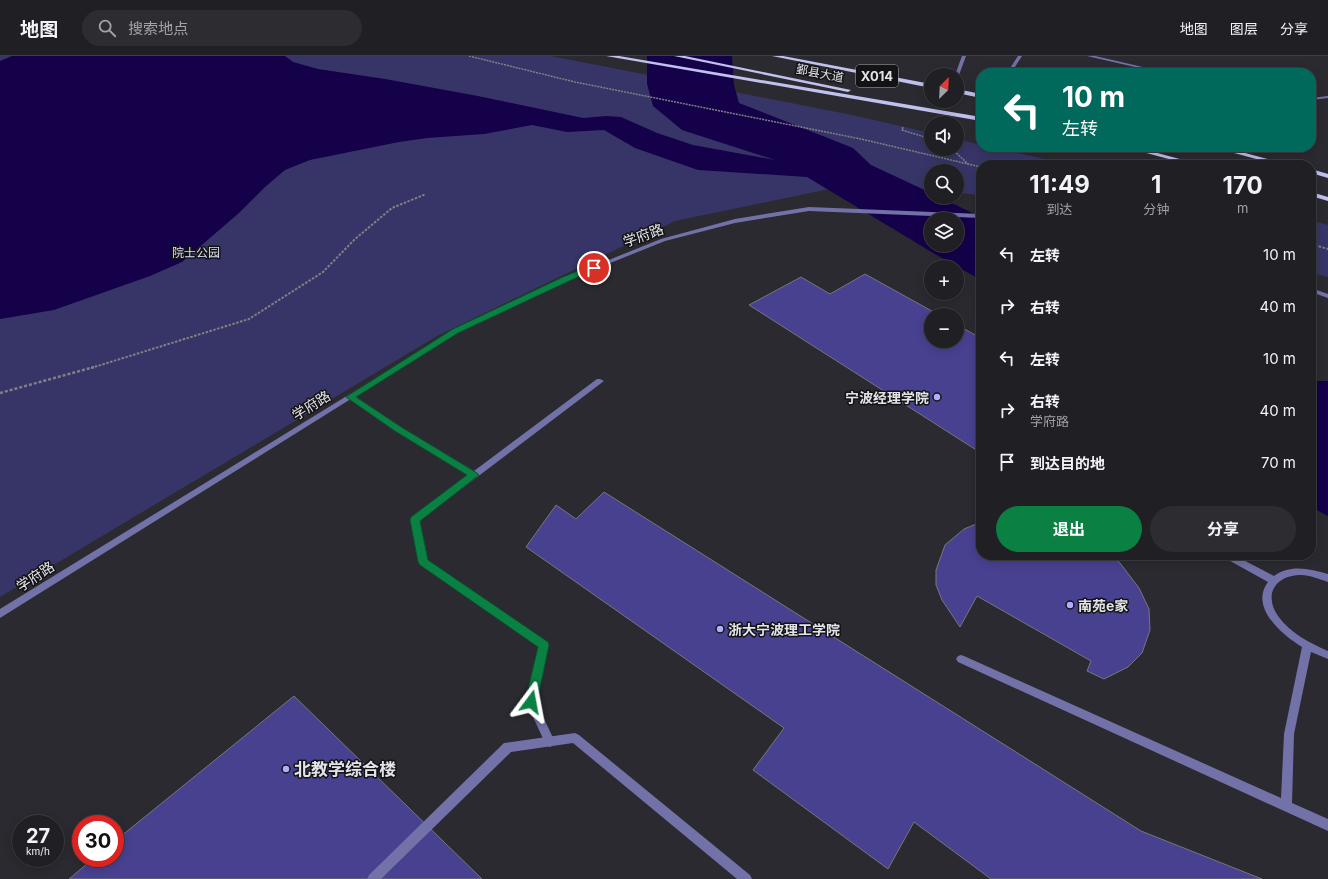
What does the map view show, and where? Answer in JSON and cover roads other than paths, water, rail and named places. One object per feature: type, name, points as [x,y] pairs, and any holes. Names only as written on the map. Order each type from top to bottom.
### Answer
[{"type":"main road","points":[[609,56],[976,117]]},
{"type":"main road","name":"鄞县大道","points":[[677,56],[976,117]]},
{"type":"main road","name":"鄞县大道","points":[[775,56],[924,85]]},
{"type":"main road","points":[[781,56],[822,65]]},
{"type":"main road","points":[[964,92],[976,95]]},
{"type":"main road","points":[[1147,152],[1179,160]]},
{"type":"main road","points":[[1235,152],[1266,160]]},
{"type":"main road","points":[[1316,172],[1328,176]]},
{"type":"main road","points":[[1316,195],[1328,199]]},
{"type":"street","points":[[960,68],[964,56]]},
{"type":"street","points":[[1012,68],[1020,56]]},
{"type":"street","points":[[1089,56],[1144,68]]},
{"type":"street","points":[[1316,98],[1328,97]]},
{"type":"street","name":"学府路","points":[[0,614],[71,568],[456,331],[566,279],[663,240],[735,221],[809,209],[976,216]]},
{"type":"street","points":[[1316,292],[1328,296]]},
{"type":"street","points":[[550,742],[531,702],[544,645],[423,562],[415,520],[600,380]]},
{"type":"street","points":[[350,397],[398,429],[474,475]]},
{"type":"street","points":[[1235,560],[1273,580]]},
{"type":"street","points":[[1328,578],[1299,572],[1285,574],[1273,580],[1267,590],[1268,603],[1275,618],[1288,633],[1307,646],[1328,655]]},
{"type":"street","points":[[1286,806],[1289,734],[1307,646]]},
{"type":"street","points":[[961,659],[1328,825]]},
{"type":"street","points":[[373,879],[508,747],[575,738],[746,879]]},
{"type":"place","name":"宁波经理学院","points":[[937,397]]},
{"type":"place","name":"南苑e家","points":[[1070,605]]},
{"type":"place","name":"浙大宁波理工学院","points":[[720,629]]},
{"type":"place","name":"北教学综合楼","points":[[286,769]]},
{"type":"park label","name":"院士公园","points":[[196,252]]}]
